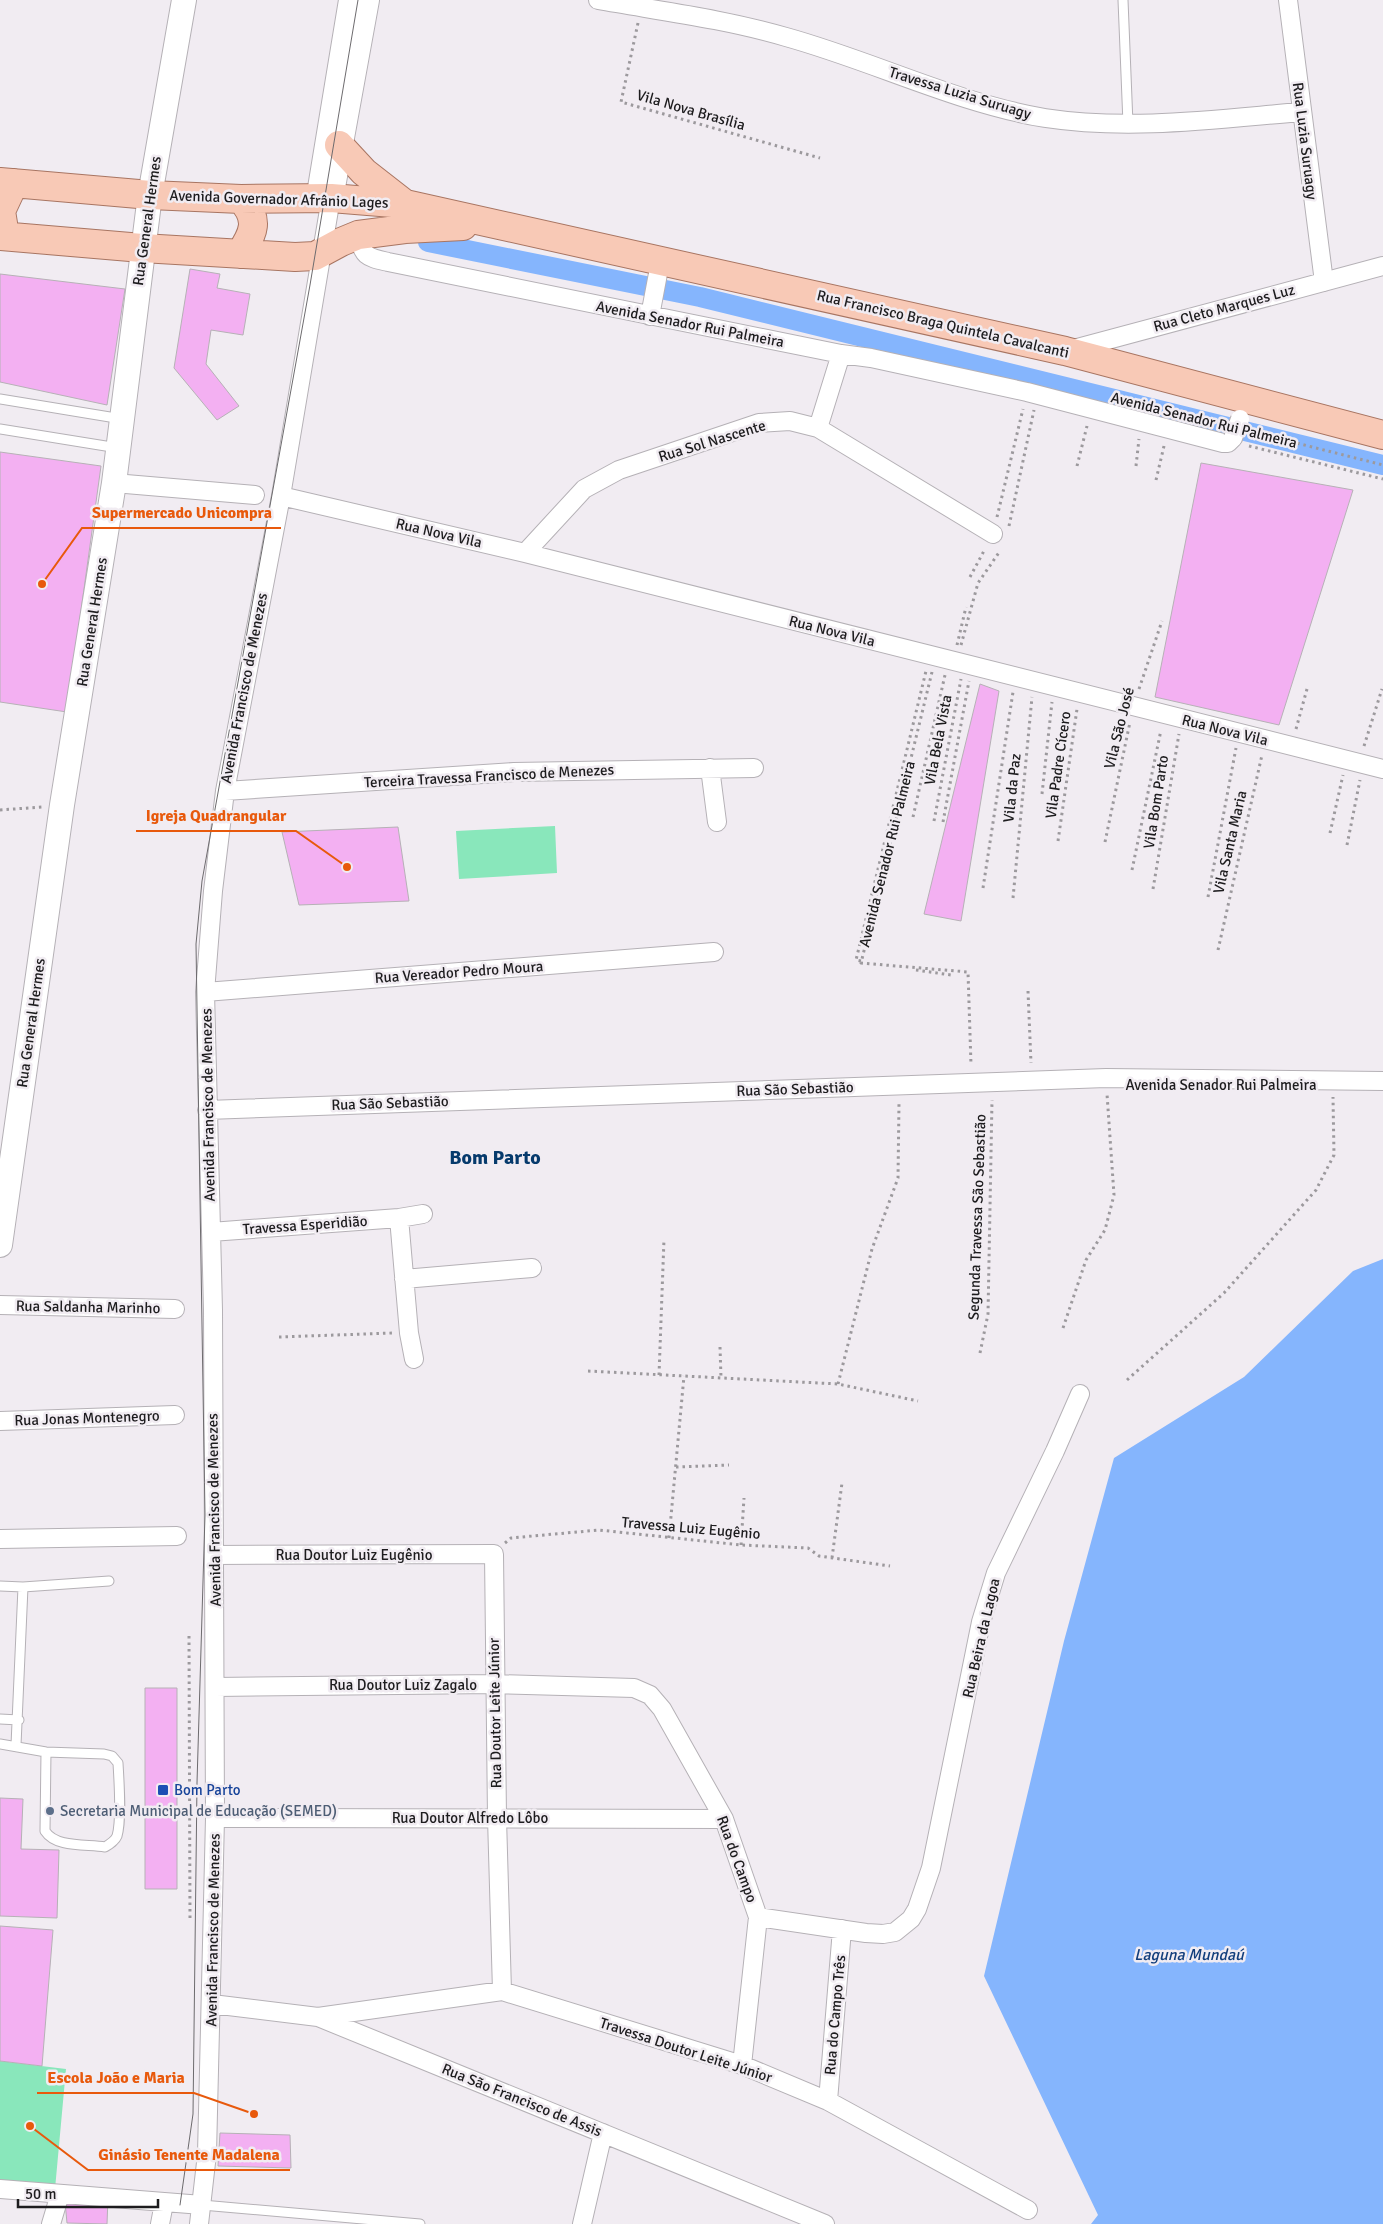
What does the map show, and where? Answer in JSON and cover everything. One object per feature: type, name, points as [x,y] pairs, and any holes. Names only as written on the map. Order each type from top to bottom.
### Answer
[{"type":"main road","points":[[339,145],[364,172],[405,204]]},
{"type":"main road","name":"Avenida Governador Afrânio Lages","points":[[7,182],[150,195],[241,199],[323,199],[405,204],[500,225]]},
{"type":"main road","points":[[2,236],[1,211],[7,182]]},
{"type":"main road","points":[[240,254],[253,230],[251,213],[241,199]]},
{"type":"main road","name":"Avenida Governador Afrânio Lages","points":[[2,236],[142,248],[295,257],[321,254],[341,242],[358,235],[405,229],[500,225]]},
{"type":"main road","name":"Rua Francisco Braga Quintela Cavalcanti","points":[[500,225],[659,269],[1065,351],[1246,416],[1383,435]]},
{"type":"street","name":"Rua General Hermes","points":[[0,1245],[62,805],[119,448],[142,248],[184,0]]},
{"type":"street","points":[[323,199],[348,0]]},
{"type":"street","name":"Avenida Francisco de Menezes","points":[[199,2224],[207,2154],[215,1818],[211,1232],[205,992],[213,891],[225,791],[281,496],[321,254],[323,199],[339,145],[367,0]]},
{"type":"street","name":"Travessa Luzia Suruagy","points":[[598,0],[711,20],[786,37],[931,87],[1044,117],[1128,124],[1301,112]]},
{"type":"street","name":"Rua Luzia Suruagy","points":[[1288,0],[1324,282]]},
{"type":"street","name":"Avenida Senador Rui Palmeira","points":[[358,235],[362,251],[370,258],[652,308],[841,354],[871,358],[1031,400],[1092,408],[1223,443],[1232,440]]},
{"type":"street","name":"Rua Cleto Marques Luz","points":[[1065,351],[1383,266]]},
{"type":"street","points":[[652,308],[659,269]]},
{"type":"street","points":[[818,428],[841,354]]},
{"type":"street","points":[[1232,440],[1246,416]]},
{"type":"street","name":"Rua Sol Nascente","points":[[525,554],[584,489],[619,470],[759,423],[790,421],[818,428],[1000,533]]},
{"type":"street","points":[[114,483],[255,494]]},
{"type":"street","name":"Rua Nova Vila","points":[[281,496],[952,659],[1383,770]]},
{"type":"street","points":[[710,768],[717,822]]},
{"type":"street","name":"Terceira Travessa Francisco de Menezes","points":[[225,791],[514,772],[754,768]]},
{"type":"street","name":"Rua Vereador Pedro Moura","points":[[205,992],[714,952]]},
{"type":"street","name":"Rua São Sebastião","points":[[207,1110],[1106,1078],[1333,1082],[1383,1081]]},
{"type":"street","name":"Travessa Esperidião","points":[[211,1232],[399,1218],[423,1214]]},
{"type":"street","points":[[399,1218],[408,1333],[414,1359]]},
{"type":"street","points":[[404,1279],[532,1268]]},
{"type":"street","name":"Rua Saldanha Marinho","points":[[0,1306],[175,1309]]},
{"type":"street","name":"Rua Beira da Lagoa","points":[[931,1868],[981,1622],[996,1572],[1055,1451],[1080,1394]]},
{"type":"street","name":"Rua Jonas Montenegro","points":[[0,1421],[175,1416]]},
{"type":"street","points":[[0,1539],[177,1536]]},
{"type":"street","name":"Rua Doutor Luiz Eugênio","points":[[214,1555],[494,1554]]},
{"type":"street","name":"Rua Doutor Leite Júnior","points":[[494,1554],[496,1818],[502,1992]]},
{"type":"street","name":"Rua Doutor Luiz Zagalo","points":[[215,1686],[495,1684],[634,1688],[650,1695]]},
{"type":"street","name":"Rua do Campo","points":[[650,1695],[662,1709],[724,1819],[758,1917],[842,1930],[883,1934],[902,1928],[911,1919],[917,1909],[931,1868]]},
{"type":"street","name":"Rua Doutor Alfredo Lôbo","points":[[215,1818],[724,1819]]},
{"type":"street","points":[[742,2065],[758,1917]]},
{"type":"street","name":"Rua do Campo Três","points":[[828,2101],[842,1930]]},
{"type":"street","name":"Travessa Doutor Leite Júnior","points":[[318,2017],[502,1992],[742,2065],[828,2101],[1028,2210]]},
{"type":"street","name":"Rua São Francisco de Assis","points":[[212,2004],[318,2017],[825,2224]]},
{"type":"street","points":[[582,2224],[603,2133]]},
{"type":"street","points":[[0,2188],[202,2205]]},
{"type":"street","points":[[51,2224],[60,2194]]},
{"type":"street","points":[[160,2224],[164,2203]]},
{"type":"lane","points":[[1123,0],[1128,124]]},
{"type":"lane","points":[[0,399],[122,418]]},
{"type":"lane","points":[[0,429],[119,448]]},
{"type":"lane","points":[[0,1586],[23,1587],[109,1581]]},
{"type":"lane","points":[[16,1745],[19,1720],[23,1587]]},
{"type":"lane","points":[[0,1719],[19,1720]]},
{"type":"lane","points":[[0,1744],[16,1745],[46,1752],[104,1754],[112,1756],[118,1763],[117,1838],[112,1843],[105,1846],[55,1841],[48,1836],[45,1830],[46,1752]]},
{"type":"lane","points":[[202,2205],[420,2224]]},
{"type":"path","name":"Vila Nova Brasília","points":[[641,8],[621,102],[820,158]]},
{"type":"path","points":[[970,577],[1000,533],[1031,400]]},
{"type":"path","points":[[1000,533],[1031,400]]},
{"type":"path","points":[[1077,466],[1092,408]]},
{"type":"path","name":"Avenida Senador Rui Palmeira","points":[[1246,416],[1383,465]]},
{"type":"path","points":[[1136,466],[1141,421]]},
{"type":"path","points":[[1156,480],[1168,428]]},
{"type":"path","name":"Avenida Senador Rui Palmeira","points":[[1232,440],[1383,479]]},
{"type":"path","name":"Avenida Senador Rui Palmeira","points":[[971,1068],[968,972],[861,963],[952,659],[978,582],[1000,550]]},
{"type":"path","points":[[913,817],[966,607]]},
{"type":"path","name":"Vila São José","points":[[1105,842],[1134,706],[1162,621]]},
{"type":"path","points":[[951,975],[856,960],[952,659]]},
{"type":"path","name":"Vila Bela Vista","points":[[934,821],[952,659]]},
{"type":"path","name":"Vila Bela Vista","points":[[943,822],[952,659]]},
{"type":"path","points":[[983,888],[1016,677]]},
{"type":"path","name":"Vila da Paz","points":[[1012,898],[1034,681]]},
{"type":"path","points":[[1042,794],[1054,686]]},
{"type":"path","points":[[1292,747],[1307,689]]},
{"type":"path","points":[[1330,833],[1382,689]]},
{"type":"path","name":"Vila Padre Cícero","points":[[1058,841],[1080,693]]},
{"type":"path","points":[[1132,870],[1173,716]]},
{"type":"path","name":"Vila Bom Parto","points":[[1154,889],[1173,716]]},
{"type":"path","points":[[1208,897],[1238,733]]},
{"type":"path","name":"Vila Santa Maria","points":[[1218,950],[1265,740]]},
{"type":"path","points":[[1346,845],[1356,763]]},
{"type":"path","points":[[0,810],[62,805]]},
{"type":"path","points":[[1028,991],[1032,1081]]},
{"type":"path","points":[[1063,1328],[1086,1260],[1105,1230],[1114,1196],[1106,1078]]},
{"type":"path","name":"Segunda Travessa São Sebastião","points":[[980,1353],[988,1314],[993,1082]]},
{"type":"path","points":[[1127,1380],[1224,1293],[1316,1190],[1334,1155],[1333,1082]]},
{"type":"path","points":[[838,1384],[872,1249],[898,1178],[899,1085]]},
{"type":"path","points":[[660,1375],[664,1239]]},
{"type":"path","points":[[279,1337],[408,1333]]},
{"type":"path","points":[[720,1347],[721,1378]]},
{"type":"path","points":[[588,1371],[838,1384],[918,1401]]},
{"type":"path","points":[[669,1538],[684,1376]]},
{"type":"path","points":[[676,1467],[729,1465]]},
{"type":"path","points":[[832,1558],[842,1484]]},
{"type":"path","points":[[741,1545],[744,1498]]},
{"type":"path","name":"Travessa Luiz Eugênio","points":[[494,1554],[510,1538],[599,1530],[741,1545],[808,1548],[819,1556],[890,1566]]},
{"type":"path","points":[[189,1636],[190,1919]]},
{"type":"green space","points":[[555,826],[557,873],[459,879],[456,831]]},
{"type":"green space","points":[[0,2061],[66,2069],[55,2189],[0,2183]]},
{"type":"water","name":"Laguna Mundaú","points":[[1383,1259],[1383,2224],[1091,2224],[1098,2215],[984,1976],[1064,1641],[1114,1458],[1244,1377],[1353,1271]]},
{"type":"building","points":[[190,269],[220,274],[217,288],[250,294],[243,335],[211,330],[206,364],[239,406],[217,420],[174,368]]},
{"type":"building","points":[[0,274],[125,289],[107,405],[0,382]]},
{"type":"building","points":[[0,452],[101,466],[67,712],[0,702]]},
{"type":"building","points":[[1201,463],[1353,490],[1279,725],[1155,697]]},
{"type":"building","points":[[980,684],[999,691],[961,921],[924,914]]},
{"type":"building","points":[[398,827],[409,901],[299,905],[282,832]]},
{"type":"building","points":[[145,1688],[177,1688],[177,1889],[145,1889]]},
{"type":"building","points":[[0,1798],[23,1799],[21,1849],[59,1850],[57,1918],[0,1916]]},
{"type":"building","points":[[0,1926],[53,1930],[42,2066],[0,2061]]},
{"type":"building","points":[[220,2133],[290,2135],[291,2168],[218,2166]]},
{"type":"building","points":[[108,2198],[107,2224],[67,2223],[65,2202]]},
{"type":"waterway","points":[[428,242],[700,297],[1383,465]]},
{"type":"tram line","points":[[180,2205],[193,2114],[197,1783],[205,1515],[196,944],[202,881],[310,285],[358,0]]},
{"type":"place","name":"Supermercado Unicompra","points":[[42,584]]},
{"type":"place","name":"Igreja Quadrangular","points":[[347,867]]},
{"type":"place","name":"Bom Parto","points":[[163,1790]]},
{"type":"place","name":"Secretaria Municipal de Educação (SEMED)","points":[[50,1811]]},
{"type":"place","name":"Escola João e Maria","points":[[254,2114]]},
{"type":"place","name":"Ginásio Tenente Madalena","points":[[30,2126]]},
{"type":"district","name":"Bom Parto","points":[[495,1157]]}]
